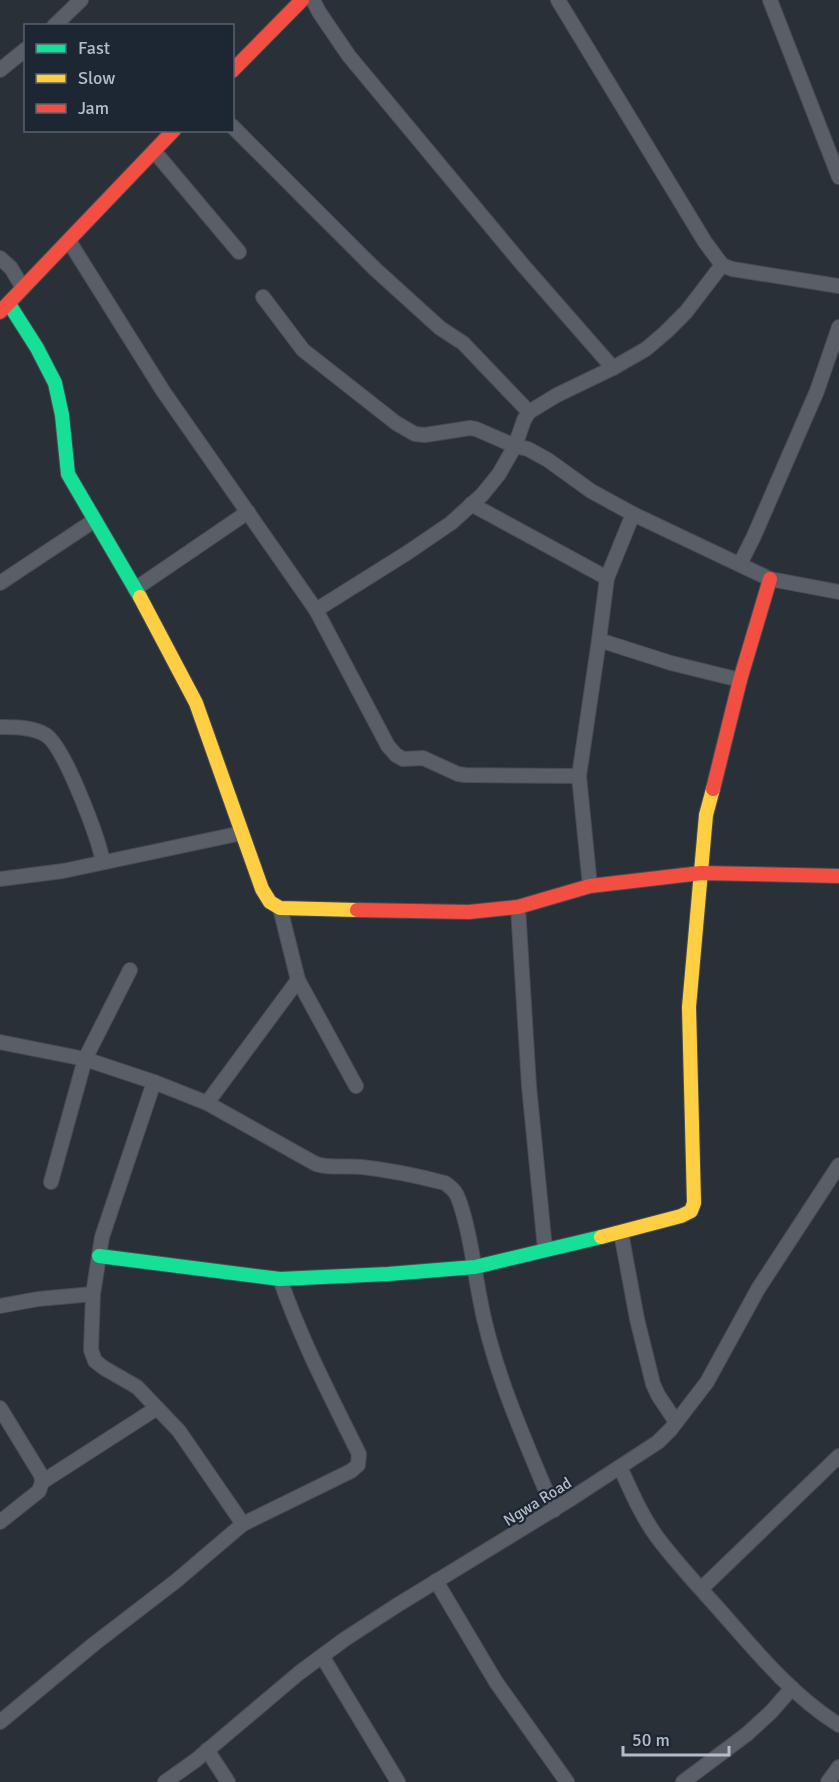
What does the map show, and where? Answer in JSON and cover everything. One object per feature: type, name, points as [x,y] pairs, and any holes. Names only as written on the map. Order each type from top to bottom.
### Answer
[{"type":"street","points":[[56,24],[81,0]]},
{"type":"street","points":[[234,69],[302,0]]},
{"type":"street","points":[[314,0],[319,12],[349,56],[522,264],[613,368]]},
{"type":"street","points":[[558,0],[705,242],[722,265],[732,269],[839,286]]},
{"type":"street","points":[[770,0],[839,177]]},
{"type":"street","points":[[0,70],[24,51]]},
{"type":"street","points":[[234,128],[375,269],[440,328],[462,343],[529,412]]},
{"type":"street","points":[[172,132],[5,308],[44,360],[58,392],[64,419],[64,450],[68,474],[135,589],[196,703],[262,889],[270,902],[280,908],[469,912],[518,906],[590,886],[701,873],[839,876]]},
{"type":"street","points":[[154,151],[239,252]]},
{"type":"street","points":[[69,241],[163,391],[316,610],[388,746],[396,755],[403,759],[423,758],[465,775],[579,776]]},
{"type":"street","points":[[0,258],[11,268],[23,288]]},
{"type":"street","points":[[316,610],[451,523],[482,495],[500,474],[529,412],[646,349],[686,312],[722,265]]},
{"type":"street","points":[[263,297],[303,350],[396,423],[415,434],[425,435],[476,429],[515,446],[528,449],[633,514],[770,579],[839,592]]},
{"type":"street","points":[[740,564],[817,391],[839,327]]},
{"type":"street","points":[[471,504],[607,578]]},
{"type":"street","points":[[135,589],[248,512]]},
{"type":"street","points":[[590,886],[579,776],[607,578],[633,514]]},
{"type":"street","points":[[0,583],[95,520]]},
{"type":"street","points":[[99,1256],[280,1279],[388,1274],[476,1267],[617,1233],[681,1215],[691,1210],[694,1203],[689,1007],[706,815],[740,680],[770,579]]},
{"type":"street","points":[[599,640],[671,663],[740,680]]},
{"type":"street","points":[[0,727],[32,729],[46,735],[58,748],[92,822],[104,862]]},
{"type":"street","points":[[0,879],[63,871],[242,833]]},
{"type":"street","points":[[518,906],[529,1086],[545,1249]]},
{"type":"street","points":[[280,908],[298,980],[357,1086]]},
{"type":"street","points":[[51,1182],[85,1059],[130,970]]},
{"type":"street","points":[[207,1103],[298,980]]},
{"type":"street","points":[[0,1042],[85,1059],[154,1082],[207,1103],[316,1164],[328,1167],[347,1166],[384,1170],[445,1183],[456,1194],[467,1228],[476,1267],[479,1294],[494,1352],[512,1407],[554,1510]]},
{"type":"street","points":[[154,1082],[102,1237],[93,1294],[91,1350],[95,1361],[137,1388],[179,1431],[243,1524]]},
{"type":"street","name":"Ngwa Road","points":[[165,1782],[322,1656],[399,1604],[554,1510],[658,1442],[707,1382],[758,1289],[839,1165]]},
{"type":"street","points":[[617,1233],[622,1238],[637,1319],[653,1384],[676,1422]]},
{"type":"street","points":[[0,1722],[94,1644],[176,1581],[243,1524],[351,1471],[358,1465],[359,1454],[290,1309],[280,1279]]},
{"type":"street","points":[[0,1306],[38,1299],[93,1294]]},
{"type":"street","points":[[0,1408],[41,1475],[42,1482],[39,1491],[0,1522]]},
{"type":"street","points":[[42,1482],[157,1408]]},
{"type":"street","points":[[701,1589],[839,1456]]},
{"type":"street","points":[[620,1467],[642,1514],[656,1536],[701,1589],[792,1688],[812,1707],[839,1725]]},
{"type":"street","points":[[436,1581],[496,1682],[567,1782]]},
{"type":"street","points":[[322,1656],[398,1782]]},
{"type":"street","points":[[683,1782],[747,1734],[792,1688]]},
{"type":"street","points":[[207,1750],[228,1782]]},
{"type":"street","points":[[828,1782],[839,1767]]},
{"type":"traffic: fast","points":[[9,304],[37,348],[55,383],[62,415],[68,474],[140,597]]},
{"type":"traffic: fast","points":[[99,1256],[280,1279],[475,1267],[601,1237]]},
{"type":"traffic: slow","points":[[140,597],[196,703],[262,889],[270,902],[280,908],[357,910]]},
{"type":"traffic: slow","points":[[601,1237],[681,1216],[691,1211],[694,1203],[689,1007],[706,815],[713,789]]},
{"type":"traffic: jam","points":[[234,69],[302,0]]},
{"type":"traffic: jam","points":[[0,312],[172,132]]},
{"type":"traffic: jam","points":[[713,789],[740,680],[770,579]]},
{"type":"traffic: jam","points":[[357,910],[469,912],[518,907],[590,886],[701,873],[839,876]]}]
